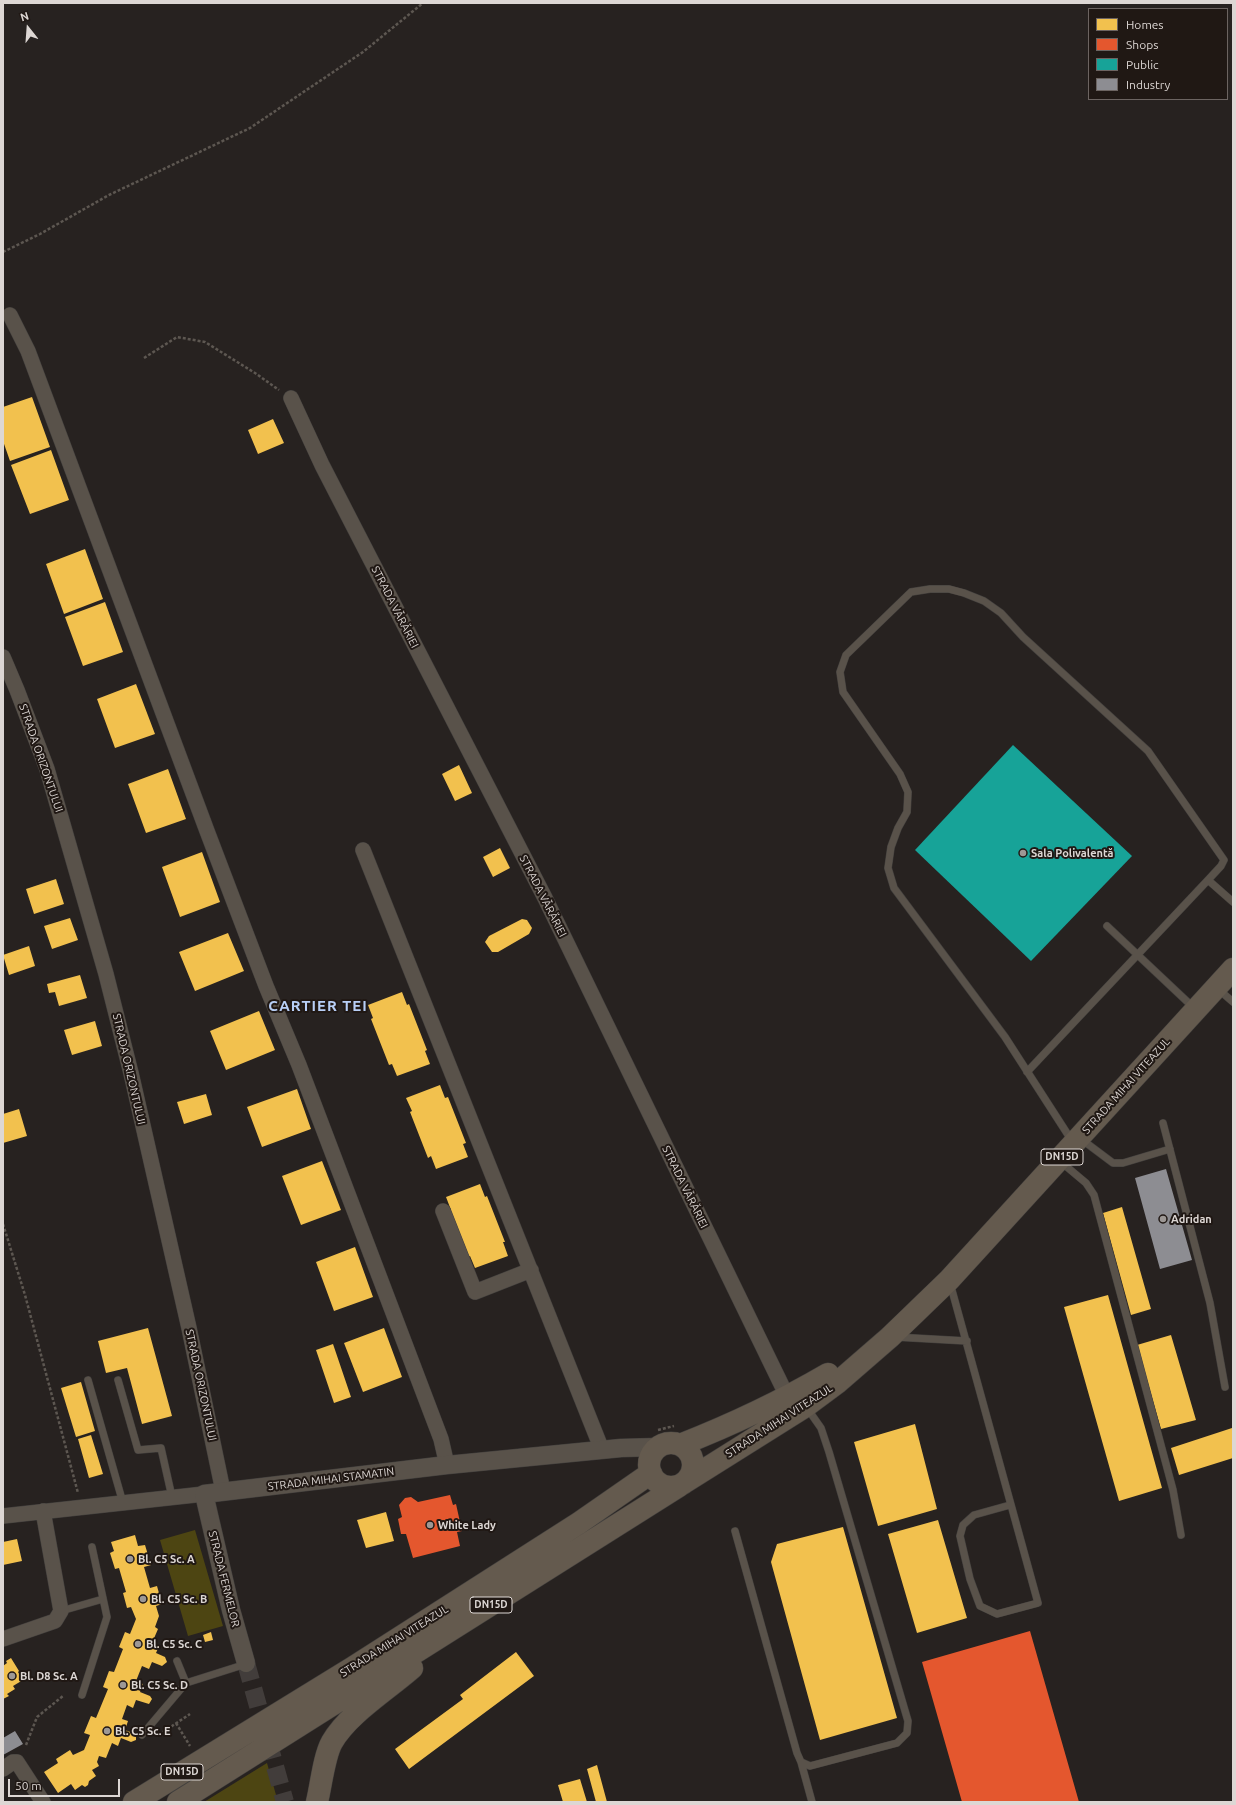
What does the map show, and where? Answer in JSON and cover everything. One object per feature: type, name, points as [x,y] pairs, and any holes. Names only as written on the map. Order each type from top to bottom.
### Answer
[{"type":"main road","name":"STRADA MIHAI VITEAZUL","points":[[178,1802],[682,1484],[797,1401],[888,1338],[949,1280],[1233,969]]},
{"type":"main road","name":"STRADA MIHAI VITEAZUL","points":[[667,1437],[733,1424],[797,1401]]},
{"type":"main road","points":[[667,1437],[685,1448],[692,1459],[692,1471],[682,1484],[668,1487],[662,1485],[653,1478],[649,1462],[651,1456],[667,1437]]},
{"type":"main road","name":"STRADA MIHAI VITEAZUL","points":[[134,1802],[352,1668],[572,1528],[651,1473]]},
{"type":"main road","points":[[317,1802],[331,1743],[336,1736],[347,1723],[461,1623]]},
{"type":"street","points":[[10,315],[28,351],[266,986],[304,1079],[432,1417],[447,1465]]},
{"type":"street","name":"STRADA VĂRĂRIEI","points":[[291,398],[322,465],[545,898],[783,1388],[797,1401]]},
{"type":"street","name":"STRADA ORIZONTULUI","points":[[3,657],[47,769],[106,974],[131,1073],[190,1328],[223,1491]]},
{"type":"street","points":[[364,850],[602,1450]]},
{"type":"street","points":[[443,1211],[475,1292],[530,1270]]},
{"type":"street","name":"STRADA MIHAI STAMATIN","points":[[3,1516],[447,1465],[602,1450],[667,1437]]},
{"type":"street","name":"STRADA FERMELOR","points":[[204,1494],[231,1610],[246,1664]]},
{"type":"street","points":[[3,1639],[55,1621],[61,1611],[43,1511]]},
{"type":"street","points":[[3,1768],[13,1762],[17,1762],[43,1802]]},
{"type":"lane","points":[[1027,1072],[1208,880],[1221,866],[1224,860],[1148,751],[1023,637],[1001,613],[984,601],[948,589],[930,589],[911,592],[846,656],[840,672],[842,692],[900,774],[908,792],[907,812],[898,828],[891,847],[888,868],[894,888],[1005,1037],[1027,1072],[1077,1141],[1113,1163],[1123,1163],[1170,1150]]},
{"type":"lane","points":[[1208,880],[1233,902]]},
{"type":"lane","points":[[1107,926],[1195,1009]]},
{"type":"lane","points":[[1216,987],[1233,1002]]},
{"type":"lane","points":[[1163,1123],[1210,1303],[1225,1387]]},
{"type":"lane","points":[[1059,1161],[1086,1183],[1094,1195],[1173,1490],[1181,1535]]},
{"type":"lane","points":[[949,1280],[1038,1603],[997,1614],[980,1606],[970,1579],[960,1536],[963,1525],[974,1515],[1010,1505]]},
{"type":"lane","points":[[888,1338],[967,1341]]},
{"type":"lane","points":[[88,1380],[123,1503]]},
{"type":"lane","points":[[118,1380],[138,1450],[160,1448],[172,1497]]},
{"type":"lane","points":[[797,1401],[821,1428],[908,1720],[907,1733],[897,1742],[810,1766],[801,1762]]},
{"type":"lane","points":[[735,1531],[812,1802]]},
{"type":"lane","points":[[82,1695],[93,1665],[107,1617],[92,1547]]},
{"type":"lane","points":[[61,1611],[103,1599]]},
{"type":"lane","points":[[177,1661],[186,1683]]},
{"type":"lane","points":[[142,1735],[186,1683],[246,1664]]},
{"type":"path","points":[[3,252],[40,234],[110,195],[250,128],[363,52],[423,3]]},
{"type":"path","points":[[144,358],[177,337],[205,342],[255,372],[291,398]]},
{"type":"path","points":[[3,1224],[27,1302],[82,1507]]},
{"type":"path","points":[[26,1745],[38,1717],[63,1696]]},
{"type":"path","points":[[163,1732],[190,1714]]},
{"type":"path","points":[[176,1723],[193,1752]]},
{"type":"shaded area","points":[[195,1530],[223,1626],[188,1636],[160,1540]]},
{"type":"shaded area","points":[[267,1763],[278,1802],[204,1802]]},
{"type":"building: Homes","points":[[32,397],[50,447],[10,461],[3,441],[3,407]]},
{"type":"building: Homes","points":[[273,419],[284,443],[258,454],[248,430]]},
{"type":"building: Homes","points":[[51,450],[69,500],[30,514],[11,465]]},
{"type":"building: Homes","points":[[85,549],[103,599],[64,614],[46,564]]},
{"type":"building: Homes","points":[[105,602],[123,652],[83,666],[65,617]]},
{"type":"building: Homes","points":[[136,684],[155,734],[115,748],[97,699]]},
{"type":"building: Homes","points":[[459,765],[472,793],[455,801],[442,774]]},
{"type":"building: Homes","points":[[168,769],[186,819],[146,833],[128,784]]},
{"type":"building: Homes","points":[[500,848],[510,868],[493,877],[483,857]]},
{"type":"building: Homes","points":[[202,852],[220,902],[180,917],[162,867]]},
{"type":"building: Homes","points":[[56,879],[64,904],[34,914],[26,889]]},
{"type":"building: Homes","points":[[70,918],[78,940],[52,949],[44,926]]},
{"type":"building: Homes","points":[[522,919],[527,920],[532,928],[529,934],[498,952],[492,952],[485,942],[489,936]]},
{"type":"building: Homes","points":[[228,933],[244,971],[195,991],[179,952]]},
{"type":"building: Homes","points":[[29,946],[35,966],[9,975],[3,955]]},
{"type":"building: Homes","points":[[80,975],[87,998],[59,1006],[55,992],[49,993],[47,984]]},
{"type":"building: Homes","points":[[402,992],[407,1005],[409,1004],[427,1050],[425,1051],[430,1064],[397,1076],[392,1064],[389,1065],[371,1019],[373,1018],[368,1005]]},
{"type":"building: Homes","points":[[259,1011],[275,1050],[226,1070],[210,1031]]},
{"type":"building: Homes","points":[[95,1021],[102,1046],[72,1055],[64,1030]]},
{"type":"building: Homes","points":[[440,1085],[445,1098],[448,1097],[466,1143],[463,1144],[468,1157],[436,1169],[431,1156],[428,1158],[406,1098]]},
{"type":"building: Homes","points":[[297,1089],[311,1129],[262,1147],[247,1107]]},
{"type":"building: Homes","points":[[206,1094],[212,1115],[184,1124],[177,1102]]},
{"type":"building: Homes","points":[[19,1109],[27,1136],[3,1143],[3,1114]]},
{"type":"building: Homes","points":[[322,1161],[341,1210],[301,1225],[282,1176]]},
{"type":"building: Homes","points":[[480,1184],[485,1197],[487,1196],[505,1242],[503,1242],[508,1256],[475,1268],[470,1256],[468,1257],[449,1211],[451,1210],[446,1197]]},
{"type":"building: Homes","points":[[1122,1207],[1151,1309],[1131,1315],[1103,1213]]},
{"type":"building: Homes","points":[[355,1247],[373,1297],[334,1311],[316,1262]]},
{"type":"building: Homes","points":[[1108,1295],[1162,1488],[1119,1501],[1064,1307]]},
{"type":"building: Homes","points":[[148,1328],[172,1416],[142,1424],[127,1368],[106,1373],[98,1341]]},
{"type":"building: Homes","points":[[384,1328],[402,1377],[363,1392],[344,1343]]},
{"type":"building: Homes","points":[[1171,1335],[1196,1420],[1161,1429],[1137,1345]]},
{"type":"building: Homes","points":[[333,1344],[351,1397],[334,1403],[316,1350]]},
{"type":"building: Homes","points":[[81,1382],[95,1431],[76,1437],[61,1388]]},
{"type":"building: Homes","points":[[915,1424],[937,1509],[878,1526],[854,1442]]},
{"type":"building: Homes","points":[[1232,1428],[1233,1458],[1179,1475],[1171,1448]]},
{"type":"building: Homes","points":[[91,1435],[103,1474],[89,1478],[78,1439]]},
{"type":"building: Homes","points":[[386,1512],[394,1541],[366,1548],[357,1520]]},
{"type":"building: Homes","points":[[938,1520],[967,1618],[917,1633],[888,1534]]},
{"type":"building: Homes","points":[[843,1527],[897,1718],[820,1740],[771,1562],[777,1544]]},
{"type":"building: Homes","points":[[135,1535],[138,1546],[145,1545],[151,1565],[144,1567],[150,1588],[157,1586],[162,1604],[156,1606],[159,1616],[155,1627],[158,1629],[152,1643],[159,1646],[156,1653],[165,1657],[167,1662],[162,1666],[152,1662],[149,1669],[142,1666],[136,1681],[143,1684],[140,1692],[150,1696],[152,1699],[149,1704],[136,1700],[133,1708],[127,1705],[122,1719],[128,1721],[125,1730],[136,1734],[136,1740],[131,1742],[121,1738],[118,1746],[112,1743],[106,1758],[99,1756],[97,1762],[99,1766],[92,1770],[96,1776],[89,1781],[88,1785],[85,1787],[82,1785],[75,1790],[71,1784],[58,1793],[44,1772],[58,1763],[56,1759],[70,1750],[73,1755],[84,1750],[90,1735],[84,1733],[91,1716],[96,1718],[108,1689],[103,1687],[109,1671],[114,1672],[123,1649],[119,1647],[125,1632],[130,1634],[136,1619],[131,1607],[127,1608],[123,1593],[126,1592],[119,1568],[115,1569],[110,1553],[114,1551],[111,1542]]},
{"type":"building: Homes","points":[[17,1539],[22,1561],[3,1565],[3,1542]]},
{"type":"building: Homes","points":[[211,1632],[213,1640],[205,1642],[203,1635]]},
{"type":"building: Homes","points":[[516,1652],[534,1676],[409,1769],[395,1749],[463,1699],[460,1695]]},
{"type":"building: Homes","name":"Bl. D8 Sc. A","points":[[11,1658],[23,1680],[13,1686],[15,1689],[7,1694],[9,1696],[3,1699],[3,1666],[7,1663],[6,1661]]},
{"type":"building: Homes","points":[[597,1765],[607,1802],[596,1802],[587,1769]]},
{"type":"building: Homes","points":[[580,1779],[587,1802],[563,1802],[558,1785]]},
{"type":"building: Shops","name":"White Lady","points":[[450,1495],[453,1505],[456,1504],[462,1531],[457,1532],[460,1546],[413,1558],[406,1534],[401,1534],[398,1519],[402,1517],[399,1505],[405,1498],[411,1497],[418,1502]]},
{"type":"building: Shops","points":[[1030,1631],[1079,1802],[962,1802],[922,1662]]},
{"type":"building: Public","name":"Sala Polivalentă","points":[[1013,745],[1132,856],[1031,961],[915,850]]},
{"type":"building: Industry","name":"Adridan","points":[[1166,1169],[1192,1260],[1160,1269],[1135,1178]]},
{"type":"building: Industry","points":[[15,1731],[23,1744],[3,1755],[3,1738]]},
{"type":"tunnel","points":[[246,1663],[285,1802]]},
{"type":"place","name":"Sala Polivalentă","points":[[1023,853]]},
{"type":"place","name":"Adridan","points":[[1163,1219]]},
{"type":"place","name":"White Lady","points":[[430,1525]]},
{"type":"place","name":"Bl. C5 Sc. A","points":[[130,1559]]},
{"type":"place","name":"Bl. C5 Sc. B","points":[[143,1599]]},
{"type":"place","name":"Bl. C5 Sc. C","points":[[138,1644]]},
{"type":"place","name":"Bl. D8 Sc. A","points":[[12,1676]]},
{"type":"place","name":"Bl. C5 Sc. D","points":[[123,1685]]},
{"type":"place","name":"Bl. C5 Sc. E","points":[[107,1731]]},
{"type":"district","name":"CARTIER TEI","points":[[318,1006]]}]
